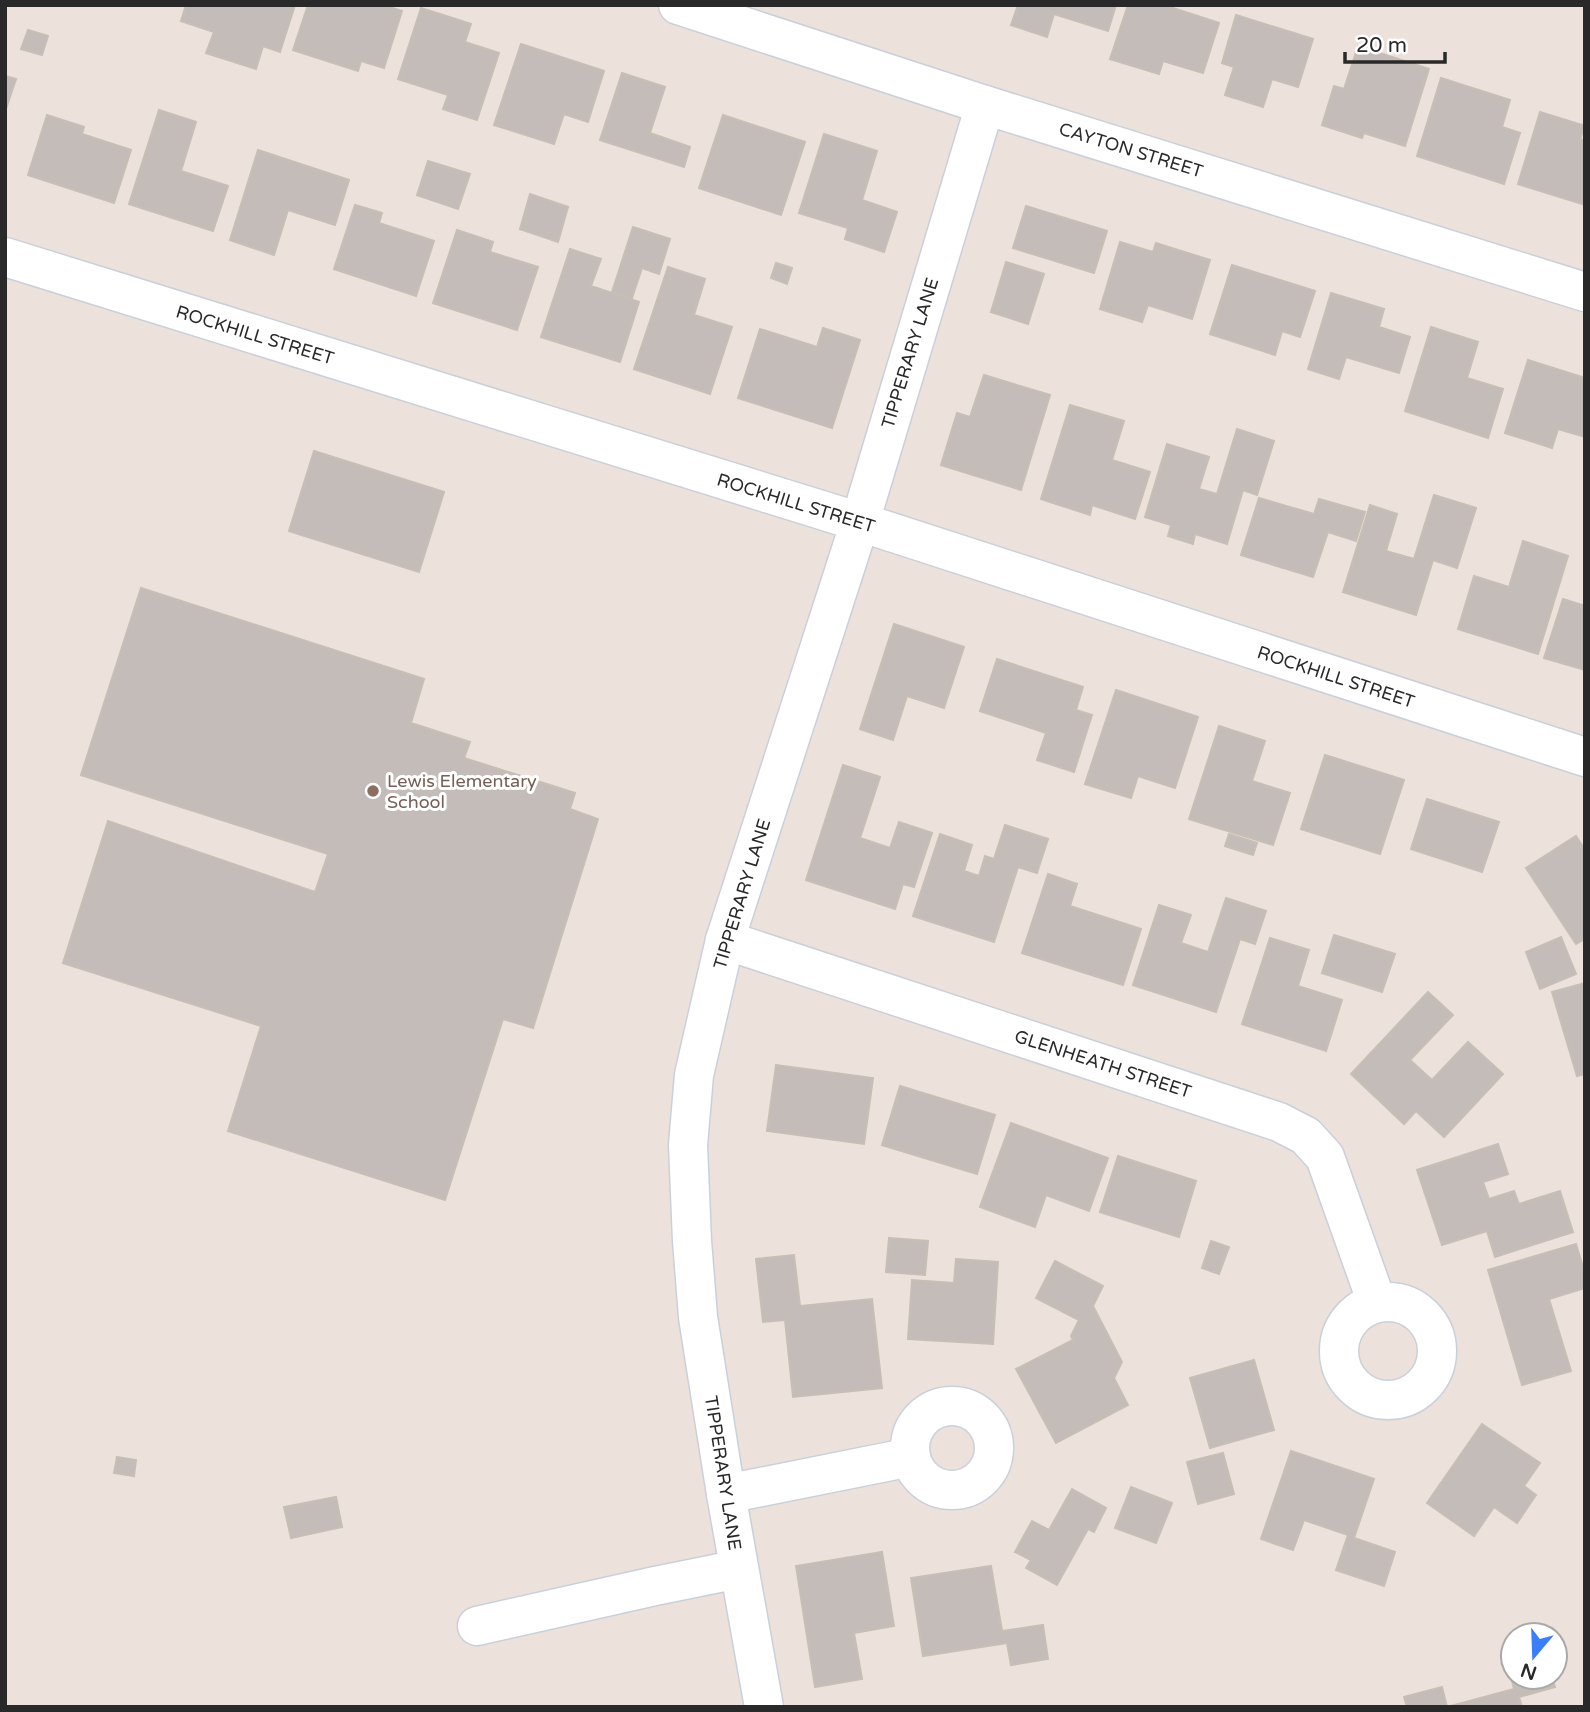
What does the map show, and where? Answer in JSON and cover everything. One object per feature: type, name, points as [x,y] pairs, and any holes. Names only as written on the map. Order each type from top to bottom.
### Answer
[{"type":"street","name":"CAYTON STREET","points":[[678,5],[985,105],[1585,292]]},
{"type":"street","name":"TIPPERARY LANE","points":[[764,1707],[698,1317],[688,1145],[694,1075],[725,940],[860,522],[985,105]]},
{"type":"street","name":"ROCKHILL STREET","points":[[5,257],[860,522],[1585,757]]},
{"type":"street","name":"GLENHEATH STREET","points":[[725,940],[1279,1122],[1306,1136],[1325,1157],[1377,1303]]},
{"type":"street","points":[[726,1494],[911,1457]]},
{"type":"street","points":[[477,1626],[739,1569]]},
{"type":"building","points":[[186,5],[295,5],[280,52],[263,46],[256,69],[206,53],[214,32],[181,21]]},
{"type":"building","points":[[308,5],[383,5],[402,11],[384,68],[361,61],[358,71],[293,50]]},
{"type":"building","points":[[1018,5],[1116,5],[1108,31],[1054,14],[1047,37],[1011,25]]},
{"type":"building","points":[[1128,5],[1164,5],[1219,23],[1203,73],[1163,61],[1159,74],[1110,59]]},
{"type":"building","points":[[421,8],[471,24],[465,42],[499,53],[477,120],[443,109],[448,95],[398,79]]},
{"type":"building","points":[[1236,15],[1313,39],[1298,87],[1272,79],[1263,107],[1225,95],[1234,67],[1222,63]]},
{"type":"building","points":[[28,30],[48,36],[42,55],[21,49]]},
{"type":"building","points":[[521,44],[604,71],[588,122],[564,114],[554,144],[494,125]]},
{"type":"building","points":[[1358,46],[1429,69],[1405,146],[1364,133],[1362,138],[1322,125],[1334,86],[1344,89]]},
{"type":"building","points":[[622,73],[665,87],[650,133],[690,147],[684,167],[600,140]]},
{"type":"building","points":[[5,76],[16,79],[5,112]]},
{"type":"building","points":[[1441,78],[1510,100],[1502,127],[1520,133],[1504,184],[1417,156]]},
{"type":"building","points":[[159,110],[196,122],[181,171],[228,186],[213,231],[129,204]]},
{"type":"building","points":[[1540,112],[1585,126],[1580,139],[1585,141],[1585,205],[1518,184]]},
{"type":"building","points":[[47,115],[84,127],[82,134],[131,150],[114,203],[28,175]]},
{"type":"building","points":[[723,115],[805,142],[781,215],[699,188]]},
{"type":"building","points":[[824,134],[877,151],[862,200],[897,212],[884,252],[845,239],[848,228],[799,213]]},
{"type":"building","points":[[258,150],[349,180],[335,225],[288,210],[274,255],[230,240]]},
{"type":"building","points":[[428,161],[470,174],[458,209],[417,195]]},
{"type":"building","points":[[530,194],[568,207],[558,242],[520,229]]},
{"type":"building","points":[[355,205],[382,213],[379,223],[434,241],[416,296],[334,269]]},
{"type":"building","points":[[1026,206],[1107,231],[1094,273],[1013,248]]},
{"type":"building","points":[[633,227],[670,239],[659,274],[642,268],[632,298],[612,292]]},
{"type":"building","points":[[457,230],[493,242],[490,252],[538,267],[517,330],[433,303]]},
{"type":"building","points":[[1120,242],[1153,252],[1156,243],[1210,260],[1192,319],[1148,305],[1142,322],[1100,309]]},
{"type":"building","points":[[570,249],[601,259],[591,286],[639,302],[620,362],[541,337]]},
{"type":"building","points":[[1006,262],[1044,274],[1028,324],[991,312]]},
{"type":"building","points":[[776,263],[792,268],[787,284],[771,278]]},
{"type":"building","points":[[1232,265],[1315,291],[1300,337],[1282,331],[1275,355],[1210,334]]},
{"type":"building","points":[[668,267],[705,279],[694,315],[732,327],[710,394],[634,369]]},
{"type":"building","points":[[1331,293],[1384,309],[1379,327],[1410,337],[1399,373],[1346,357],[1339,379],[1308,369]]},
{"type":"building","points":[[1431,327],[1478,342],[1467,378],[1503,389],[1488,438],[1405,411]]},
{"type":"building","points":[[823,328],[860,340],[832,428],[738,398],[760,329],[817,347]]},
{"type":"building","points":[[1528,360],[1585,378],[1585,437],[1558,429],[1552,448],[1505,433]]},
{"type":"building","points":[[984,375],[1050,395],[1021,490],[941,465],[957,413],[970,417]]},
{"type":"building","points":[[1070,405],[1124,421],[1112,460],[1150,472],[1135,519],[1092,505],[1090,515],[1041,499]]},
{"type":"building","points":[[1237,429],[1274,441],[1257,495],[1243,490],[1227,544],[1195,534],[1193,544],[1168,536],[1171,525],[1145,517],[1167,444],[1209,457],[1199,489],[1217,494]]},
{"type":"building","points":[[314,451],[444,492],[419,572],[289,531]]},
{"type":"building","points":[[1434,495],[1476,508],[1457,568],[1433,560],[1416,615],[1343,592],[1370,505],[1397,514],[1386,551],[1414,559]]},
{"type":"building","points":[[1259,498],[1314,514],[1319,499],[1365,512],[1356,541],[1328,532],[1313,577],[1241,555]]},
{"type":"building","points":[[1523,541],[1568,556],[1538,654],[1458,629],[1474,576],[1509,587]]},
{"type":"building","points":[[141,588],[424,679],[411,723],[470,742],[464,758],[575,793],[570,809],[598,819],[533,1028],[503,1019],[445,1200],[228,1131],[261,1026],[63,963],[108,821],[315,892],[328,854],[81,775]]},
{"type":"building","points":[[1563,599],[1585,606],[1585,670],[1544,658]]},
{"type":"building","points":[[894,624],[964,647],[944,708],[907,696],[893,740],[860,729]]},
{"type":"building","points":[[997,659],[1083,687],[1076,710],[1092,715],[1074,772],[1037,760],[1046,733],[980,711]]},
{"type":"building","points":[[1116,690],[1198,717],[1175,788],[1138,776],[1131,798],[1085,784]]},
{"type":"building","points":[[1219,726],[1265,741],[1252,781],[1290,793],[1273,845],[1189,819]]},
{"type":"building","points":[[1325,755],[1404,780],[1380,854],[1301,829]]},
{"type":"building","points":[[843,765],[880,777],[860,838],[890,848],[899,822],[932,833],[914,887],[903,884],[895,909],[806,880]]},
{"type":"building","points":[[1427,799],[1499,822],[1482,872],[1411,849]]},
{"type":"building","points":[[1005,825],[1048,839],[1037,873],[1018,867],[994,942],[913,916],[940,834],[972,845],[964,871],[979,876],[985,856],[994,859]]},
{"type":"building","points":[[1229,834],[1257,843],[1253,855],[1225,846]]},
{"type":"building","points":[[1576,836],[1585,850],[1585,939],[1576,944],[1526,868]]},
{"type":"building","points":[[1048,874],[1077,884],[1070,906],[1141,929],[1123,985],[1022,953]]},
{"type":"building","points":[[1226,898],[1266,911],[1255,944],[1240,939],[1216,1012],[1133,985],[1159,905],[1191,915],[1181,943],[1208,952]]},
{"type":"building","points":[[1334,935],[1395,954],[1382,992],[1322,973]]},
{"type":"building","points":[[1561,937],[1576,974],[1540,989],[1526,952]]},
{"type":"building","points":[[1270,938],[1309,950],[1298,986],[1342,1000],[1326,1051],[1242,1024]]},
{"type":"building","points":[[1585,983],[1585,1074],[1577,1076],[1552,992]]},
{"type":"building","points":[[1428,992],[1453,1015],[1410,1060],[1432,1080],[1468,1042],[1503,1074],[1444,1137],[1416,1111],[1404,1124],[1351,1074]]},
{"type":"building","points":[[776,1065],[873,1078],[864,1144],[767,1131]]},
{"type":"building","points":[[900,1086],[995,1115],[977,1174],[882,1145]]},
{"type":"building","points":[[1011,1123],[1108,1158],[1089,1211],[1046,1195],[1035,1227],[980,1207]]},
{"type":"building","points":[[1498,1144],[1508,1174],[1483,1182],[1489,1199],[1514,1191],[1519,1204],[1560,1191],[1573,1232],[1495,1257],[1487,1231],[1442,1245],[1417,1170]]},
{"type":"building","points":[[1118,1156],[1196,1181],[1179,1237],[1100,1212]]},
{"type":"building","points":[[889,1238],[928,1241],[925,1275],[886,1272]]},
{"type":"building","points":[[1211,1241],[1229,1247],[1219,1274],[1202,1268]]},
{"type":"building","points":[[1576,1244],[1585,1274],[1585,1288],[1549,1299],[1571,1371],[1522,1385],[1488,1270]]},
{"type":"building","points":[[794,1255],[800,1306],[872,1299],[882,1388],[793,1397],[785,1320],[763,1322],[756,1259]]},
{"type":"building","points":[[956,1259],[998,1262],[993,1344],[908,1339],[912,1280],[954,1283]]},
{"type":"building","points":[[1055,1261],[1103,1286],[1093,1306],[1122,1362],[1114,1378],[1128,1405],[1056,1443],[1016,1369],[1073,1340],[1071,1336],[1079,1320],[1036,1298]]},
{"type":"building","points":[[1254,1360],[1274,1430],[1210,1448],[1190,1378]]},
{"type":"building","points":[[1482,1424],[1540,1463],[1524,1486],[1536,1495],[1517,1523],[1494,1507],[1474,1536],[1427,1503]]},
{"type":"building","points":[[1291,1451],[1374,1479],[1354,1538],[1395,1552],[1384,1586],[1336,1570],[1348,1535],[1304,1520],[1293,1550],[1261,1539]]},
{"type":"building","points":[[1223,1453],[1234,1494],[1198,1504],[1187,1462]]},
{"type":"building","points":[[117,1457],[136,1460],[134,1476],[114,1473]]},
{"type":"building","points":[[1131,1487],[1172,1503],[1156,1543],[1115,1528]]},
{"type":"building","points":[[1072,1489],[1106,1508],[1094,1532],[1088,1529],[1057,1585],[1026,1568],[1031,1560],[1015,1552],[1032,1521],[1049,1530]]},
{"type":"building","points":[[336,1497],[342,1527],[291,1538],[284,1507]]},
{"type":"building","points":[[882,1552],[894,1626],[854,1633],[862,1679],[815,1687],[796,1566]]},
{"type":"building","points":[[991,1566],[1002,1631],[1043,1625],[1048,1659],[1011,1665],[1007,1643],[923,1656],[911,1578]]},
{"type":"building","points":[[1442,1687],[1447,1707],[1407,1707],[1404,1697]]},
{"type":"building","points":[[1507,1691],[1541,1691],[1519,1697],[1522,1707],[1447,1707]]},
{"type":"place","name":"Lewis Elementary School","points":[[373,791]]}]
